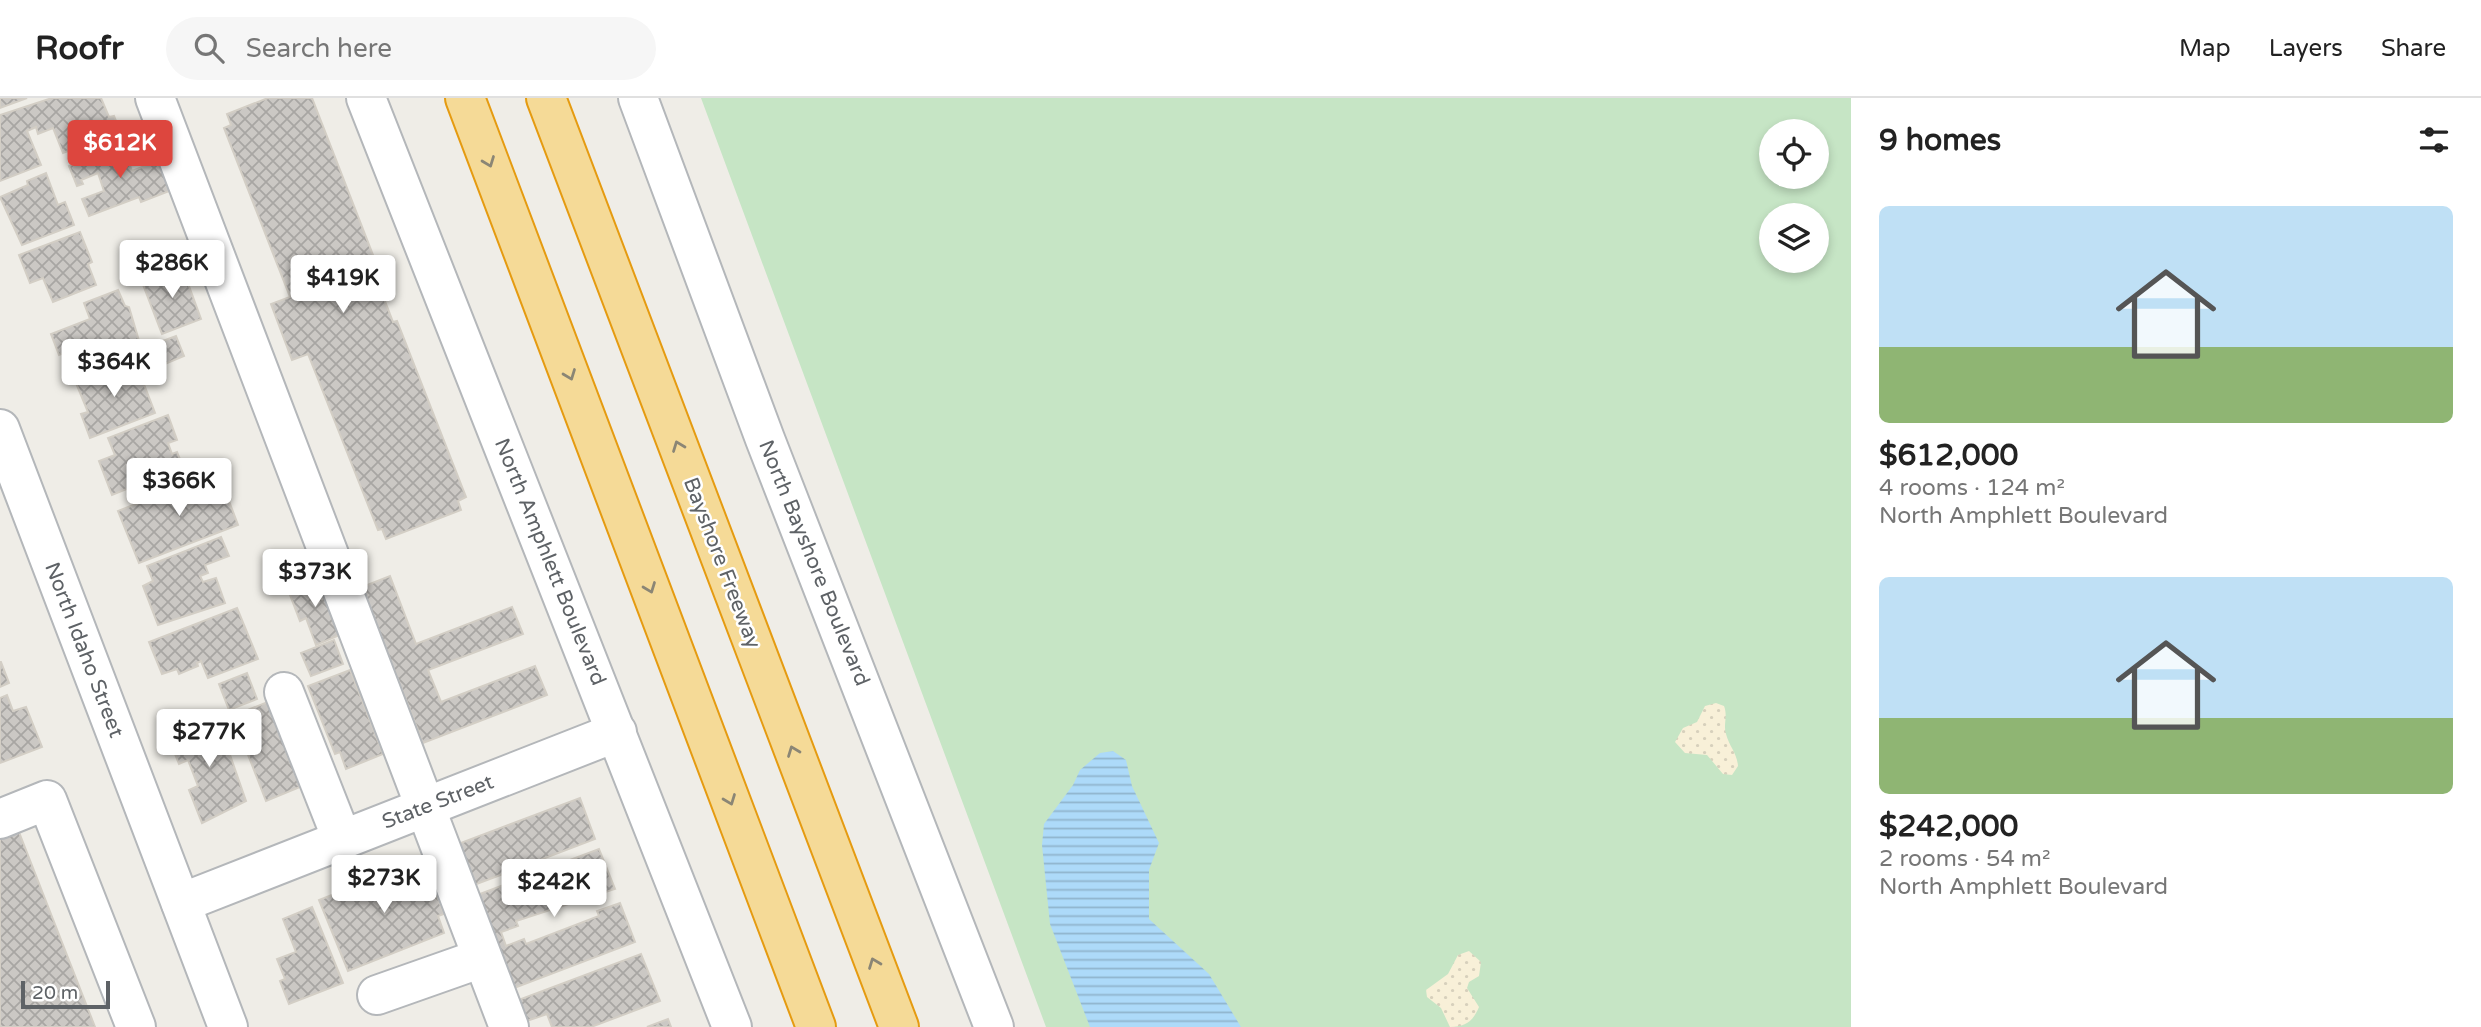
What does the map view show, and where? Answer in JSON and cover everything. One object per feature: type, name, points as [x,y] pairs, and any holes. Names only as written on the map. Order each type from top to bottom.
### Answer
[{"type":"highway","points":[[465,98],[816,1027]]},
{"type":"highway","name":"Bayshore Freeway","points":[[546,98],[899,1027]]},
{"type":"highway","points":[[562,98],[631,323]]},
{"type":"street","points":[[155,98],[509,1027]]},
{"type":"street","name":"North Amphlett Boulevard","points":[[366,98],[732,1027]]},
{"type":"street","name":"North Bayshore Boulevard","points":[[638,98],[765,439],[994,1027]]},
{"type":"street","name":"North Idaho Street","points":[[0,429],[228,1027]]},
{"type":"street","points":[[284,692],[342,839]]},
{"type":"street","name":"State Street","points":[[181,903],[617,732]]},
{"type":"street","points":[[0,819],[47,800],[136,1027]]},
{"type":"street","points":[[377,995],[482,958]]},
{"type":"green space","points":[[701,98],[1851,98],[1851,1027],[1046,1027]]},
{"type":"sand","points":[[1716,703],[1724,706],[1726,734],[1737,761],[1738,766],[1732,775],[1723,774],[1707,755],[1685,753],[1675,742],[1683,728],[1697,722],[1705,706]]},
{"type":"sand","points":[[1469,951],[1481,962],[1479,976],[1469,982],[1467,988],[1479,1007],[1468,1022],[1450,1027],[1441,1008],[1427,997],[1426,990],[1448,974],[1458,955]]},
{"type":"water","points":[[1113,751],[1126,760],[1132,786],[1159,843],[1149,870],[1149,919],[1209,974],[1241,1027],[1090,1027],[1050,924],[1042,845],[1044,824],[1073,785],[1080,770],[1100,753]]},
{"type":"building","points":[[0,98],[27,98],[0,108]]},
{"type":"building","points":[[52,98],[101,98],[109,117],[114,116],[120,131],[63,153],[53,128],[38,134],[36,127],[27,131],[41,165],[0,181],[0,115]]},
{"type":"building","points":[[268,98],[312,98],[380,273],[375,275],[393,322],[397,321],[466,497],[458,501],[461,510],[386,539],[382,529],[378,530],[308,354],[292,360],[271,304],[290,297],[224,128],[231,125],[227,114]]},
{"type":"building","points":[[123,146],[132,171],[160,160],[172,190],[141,202],[139,197],[89,216],[82,199],[104,191],[98,173],[81,180],[83,184],[77,186],[69,166]]},
{"type":"building","points":[[46,173],[58,205],[65,202],[74,225],[22,245],[0,197],[28,185],[27,181]]},
{"type":"building","points":[[80,232],[92,262],[88,264],[96,285],[53,302],[43,278],[30,283],[19,255]]},
{"type":"building","points":[[182,267],[201,319],[162,334],[142,282]]},
{"type":"building","points":[[118,290],[125,306],[129,307],[140,344],[77,365],[71,350],[59,355],[51,334],[90,319],[84,303]]},
{"type":"building","points":[[176,336],[184,356],[165,364],[157,343]]},
{"type":"building","points":[[135,361],[155,413],[90,438],[81,414],[88,412],[76,383]]},
{"type":"building","points":[[168,415],[177,440],[168,443],[172,454],[177,452],[184,469],[175,472],[176,476],[154,485],[151,479],[112,495],[99,461],[115,455],[108,438]]},
{"type":"building","points":[[218,472],[238,525],[139,563],[118,511],[146,500],[148,503],[172,495],[170,491]]},
{"type":"building","points":[[221,537],[229,556],[205,565],[208,573],[200,576],[203,582],[216,578],[225,603],[158,625],[143,586],[153,581],[147,566]]},
{"type":"building","points":[[319,575],[342,634],[316,645],[306,618],[300,621],[287,587]]},
{"type":"building","points":[[390,576],[416,644],[512,607],[523,634],[428,670],[441,702],[535,666],[547,695],[423,743],[362,587]]},
{"type":"building","points":[[237,608],[258,659],[208,678],[201,661],[197,663],[198,666],[179,674],[177,669],[162,674],[149,642]]},
{"type":"building","points":[[334,640],[343,664],[311,676],[301,653]]},
{"type":"building","points":[[0,662],[9,683],[0,687]]},
{"type":"building","points":[[350,670],[383,754],[346,769],[340,752],[335,754],[308,686]]},
{"type":"building","points":[[247,673],[257,699],[229,710],[219,684]]},
{"type":"building","points":[[7,695],[13,711],[26,707],[42,747],[0,763],[0,698]]},
{"type":"building","points":[[275,699],[292,742],[284,746],[290,763],[298,761],[301,769],[294,772],[300,787],[266,801],[233,716]]},
{"type":"building","points":[[212,720],[217,733],[222,732],[246,801],[202,823],[189,790],[198,786],[188,760],[179,764],[167,734]]},
{"type":"building","points":[[580,798],[595,839],[474,885],[458,844]]},
{"type":"building","points":[[17,827],[95,1027],[0,1027],[0,833]]},
{"type":"building","points":[[599,849],[615,889],[516,921],[518,926],[501,932],[506,946],[524,939],[526,944],[599,916],[597,911],[620,903],[635,942],[509,990],[477,895]]},
{"type":"building","points":[[417,861],[423,877],[429,875],[444,914],[438,916],[444,933],[348,971],[319,900]]},
{"type":"building","points":[[312,907],[343,983],[289,1004],[280,981],[285,979],[277,959],[296,952],[283,919]]},
{"type":"building","points":[[641,954],[660,1001],[591,1027],[552,1027],[547,1014],[521,1023],[513,1002]]},
{"type":"building","points":[[668,1019],[671,1027],[647,1027]]}]
